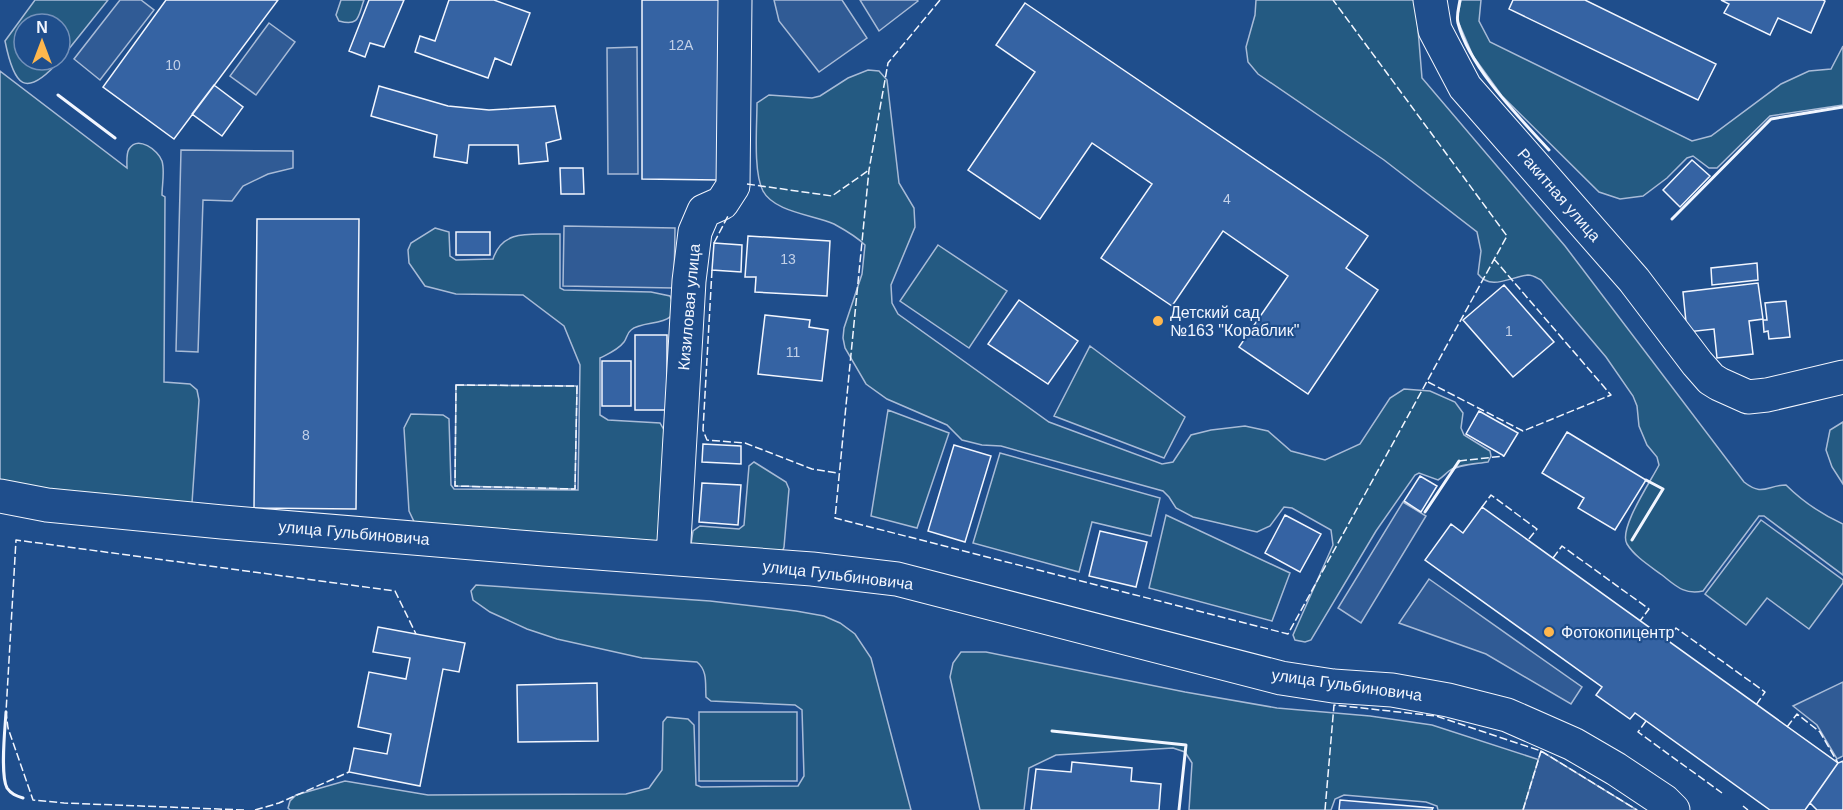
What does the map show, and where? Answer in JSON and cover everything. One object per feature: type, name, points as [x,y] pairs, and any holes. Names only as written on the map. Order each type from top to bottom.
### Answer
[{"type":"street","name":"Кизиловая улица","points":[[673,558],[689,281],[695,232],[704,211],[722,203],[733,186],[735,0]]},
{"type":"street","name":"Ракитная улица","points":[[1430,0],[1435,30],[1465,87],[1634,280],[1711,379],[1748,397],[1767,395],[1843,376]]},
{"type":"street","name":"улица Гульбиновича","points":[[0,496],[47,505],[222,522],[812,569],[897,579],[1281,678],[1333,686],[1392,690],[1448,700],[1508,715],[1573,744],[1616,769],[1664,801],[1673,810]]},
{"type":"shaded area","points":[[35,0],[108,0],[72,45],[72,12],[26,12]]},
{"type":"shaded area","points":[[120,0],[141,0],[154,10],[100,80],[74,59]]},
{"type":"shaded area","points":[[341,0],[364,0],[355,21],[339,21],[336,15]]},
{"type":"shaded area","points":[[774,0],[842,0],[867,38],[819,72],[779,21]]},
{"type":"shaded area","points":[[860,0],[917,0],[918,1],[879,31]]},
{"type":"shaded area","points":[[1256,0],[1420,0],[1417,17],[1422,78],[1565,246],[1744,482],[1761,490],[1786,485],[1813,507],[1843,524],[1843,575],[1764,516],[1759,516],[1703,591],[1691,592],[1681,589],[1634,553],[1625,537],[1627,528],[1659,465],[1657,457],[1647,445],[1639,426],[1637,406],[1633,396],[1606,357],[1541,280],[1528,275],[1501,282],[1489,282],[1483,279],[1478,274],[1481,251],[1477,232],[1384,160],[1258,74],[1248,62],[1246,47],[1255,15]]},
{"type":"shaded area","points":[[1461,0],[1481,0],[1479,21],[1490,42],[1692,141],[1711,136],[1781,84],[1809,71],[1831,69],[1843,46],[1843,105],[1770,116],[1717,168],[1709,168],[1693,156],[1687,158],[1667,178],[1643,196],[1620,199],[1599,192],[1502,96],[1473,56],[1457,19]]},
{"type":"shaded area","points":[[269,23],[295,42],[256,95],[230,76]]},
{"type":"shaded area","points":[[12,31],[12,69],[9,56],[5,41]]},
{"type":"shaded area","points":[[637,47],[638,174],[608,174],[607,48]]},
{"type":"shaded area","points":[[868,70],[879,71],[887,80],[899,183],[914,208],[915,227],[891,285],[892,303],[898,314],[1049,422],[1162,464],[1173,462],[1191,435],[1245,426],[1268,431],[1291,451],[1325,460],[1360,444],[1390,398],[1404,389],[1430,391],[1455,402],[1463,413],[1461,428],[1464,435],[1490,451],[1491,456],[1488,462],[1458,467],[1438,480],[1419,473],[1415,475],[1376,531],[1311,640],[1305,642],[1295,640],[1293,635],[1333,545],[1331,530],[1292,508],[1284,507],[1270,526],[1257,532],[1193,517],[1176,508],[1163,491],[1001,446],[982,445],[962,440],[947,425],[887,399],[866,384],[845,348],[843,338],[844,328],[862,274],[865,245],[834,224],[785,208],[768,198],[760,183],[757,161],[757,103],[769,95],[812,98],[820,96],[848,78]]},
{"type":"shaded area","points":[[0,71],[127,168],[128,151],[137,143],[152,149],[162,161],[162,195],[165,197],[164,382],[190,384],[197,390],[199,400],[192,503],[0,489]]},
{"type":"shaded area","points":[[14,72],[49,72],[30,83],[23,82]]},
{"type":"shaded area","points":[[181,150],[293,151],[293,168],[268,174],[243,186],[232,201],[203,200],[198,352],[176,351]]},
{"type":"shaded area","points":[[564,226],[675,228],[674,288],[563,286]]},
{"type":"shaded area","points":[[435,228],[449,232],[450,256],[456,260],[493,259],[504,242],[520,235],[560,234],[560,288],[564,290],[651,292],[670,296],[673,307],[668,319],[637,326],[631,330],[619,347],[600,358],[600,415],[608,420],[660,423],[664,430],[659,546],[419,532],[409,511],[404,428],[411,414],[443,415],[449,419],[451,485],[454,489],[578,490],[580,365],[564,326],[523,295],[456,294],[425,286],[409,263],[408,250],[411,243]]},
{"type":"shaded area","points":[[938,245],[1007,291],[969,348],[900,301]]},
{"type":"shaded area","points":[[1090,346],[1185,417],[1164,458],[1054,416]]},
{"type":"shaded area","points":[[456,385],[577,386],[575,489],[455,486]]},
{"type":"shaded area","points":[[888,410],[949,433],[917,528],[871,516]]},
{"type":"shaded area","points":[[1843,422],[1843,484],[1832,467],[1826,450],[1830,430]]},
{"type":"shaded area","points":[[1000,453],[1160,498],[1151,536],[1092,522],[1079,572],[973,543]]},
{"type":"shaded area","points":[[754,462],[786,482],[789,489],[784,547],[780,558],[690,551],[693,531],[700,526],[739,529],[744,525],[749,466]]},
{"type":"shaded area","points":[[1403,502],[1426,516],[1361,623],[1338,608]]},
{"type":"shaded area","points":[[1166,515],[1290,573],[1272,621],[1149,588]]},
{"type":"shaded area","points":[[1761,520],[1843,580],[1809,629],[1767,598],[1746,625],[1705,594]]},
{"type":"shaded area","points":[[1429,579],[1582,687],[1571,704],[1486,654],[1399,623]]},
{"type":"shaded area","points":[[476,585],[710,601],[796,611],[824,616],[840,623],[855,634],[871,658],[911,810],[290,810],[288,808],[290,801],[296,795],[345,781],[428,795],[626,794],[649,788],[662,770],[663,722],[667,717],[688,719],[694,725],[696,785],[701,787],[798,786],[804,776],[802,710],[795,705],[711,701],[706,697],[703,669],[697,662],[642,658],[557,639],[527,629],[490,612],[473,600],[471,591]]},
{"type":"shaded area","points":[[961,652],[986,652],[1277,708],[1370,716],[1432,725],[1546,762],[1558,810],[1438,810],[1437,806],[1426,802],[1344,795],[1335,799],[1331,810],[1189,810],[1192,763],[1185,752],[1173,748],[1056,755],[1029,768],[1024,810],[980,810],[950,677],[953,663]]},
{"type":"shaded area","points":[[1843,682],[1843,756],[1837,759],[1817,725],[1793,706]]},
{"type":"shaded area","points":[[699,712],[797,712],[797,781],[699,781]]},
{"type":"shaded area","points":[[1541,751],[1637,810],[1523,810]]},
{"type":"building","points":[[166,0],[278,0],[174,139],[103,87]]},
{"type":"building","points":[[369,0],[404,0],[384,47],[370,43],[365,57],[349,51]]},
{"type":"building","points":[[449,0],[494,0],[530,13],[511,65],[495,58],[488,78],[415,52],[420,36],[435,41]]},
{"type":"building","points":[[642,0],[720,0],[720,180],[642,179]]},
{"type":"building","points":[[1513,0],[1585,0],[1716,64],[1698,100],[1509,9]]},
{"type":"building","points":[[1721,0],[1825,1],[1811,33],[1778,18],[1770,35],[1724,13],[1729,4]]},
{"type":"building","points":[[1025,3],[1368,236],[1346,268],[1378,290],[1308,394],[1239,347],[1288,276],[1223,231],[1172,306],[1101,258],[1152,184],[1092,143],[1040,219],[968,170],[1035,72],[996,45]]},
{"type":"building","points":[[214,85],[243,107],[222,136],[192,114]]},
{"type":"building","points":[[379,86],[448,106],[489,110],[555,106],[561,139],[546,143],[548,161],[519,164],[518,145],[469,145],[467,163],[434,157],[437,135],[371,116]]},
{"type":"building","points":[[1692,160],[1710,176],[1680,207],[1663,190]]},
{"type":"building","points":[[560,168],[583,168],[584,194],[561,194]]},
{"type":"building","points":[[257,219],[359,219],[356,509],[254,508]]},
{"type":"building","points":[[456,232],[490,232],[490,255],[456,255]]},
{"type":"building","points":[[748,236],[830,241],[827,296],[755,292],[756,277],[745,277]]},
{"type":"building","points":[[714,243],[742,245],[741,272],[712,270]]},
{"type":"building","points":[[1757,263],[1758,280],[1712,285],[1711,268]]},
{"type":"building","points":[[1758,283],[1763,319],[1749,321],[1753,354],[1717,358],[1714,329],[1687,332],[1683,292]]},
{"type":"building","points":[[1504,285],[1554,342],[1513,377],[1463,320]]},
{"type":"building","points":[[1019,300],[1078,341],[1048,384],[988,344]]},
{"type":"building","points":[[1786,301],[1790,337],[1769,339],[1768,331],[1764,332],[1763,320],[1767,320],[1765,303]]},
{"type":"building","points":[[765,315],[810,320],[809,327],[828,330],[822,381],[758,374]]},
{"type":"building","points":[[635,335],[667,335],[667,410],[635,410]]},
{"type":"building","points":[[602,361],[631,361],[631,406],[602,406]]},
{"type":"building","points":[[1479,411],[1518,433],[1504,456],[1466,434]]},
{"type":"building","points":[[1567,432],[1646,480],[1615,530],[1578,508],[1584,498],[1542,473]]},
{"type":"building","points":[[703,444],[741,446],[741,464],[702,462]]},
{"type":"building","points":[[954,445],[991,456],[965,542],[928,531]]},
{"type":"building","points":[[1420,476],[1437,486],[1421,512],[1404,501]]},
{"type":"building","points":[[702,483],[741,485],[738,525],[699,522]]},
{"type":"building","points":[[1482,507],[1838,763],[1805,810],[1770,810],[1635,713],[1630,719],[1596,695],[1602,687],[1425,560],[1451,524],[1463,533]]},
{"type":"building","points":[[1285,515],[1321,534],[1300,572],[1265,553]]},
{"type":"building","points":[[1100,531],[1147,542],[1136,587],[1089,576]]},
{"type":"building","points":[[378,627],[465,643],[459,672],[443,669],[420,786],[349,772],[354,748],[387,754],[391,734],[358,727],[369,672],[406,679],[410,658],[373,652]]},
{"type":"building","points":[[597,683],[598,741],[518,742],[517,685]]},
{"type":"building","points":[[1843,761],[1843,810],[1817,810],[1810,803],[1838,763]]},
{"type":"building","points":[[1072,762],[1132,768],[1131,781],[1161,784],[1159,810],[1031,810],[1036,769],[1071,772]]},
{"type":"building","points":[[1340,800],[1433,808],[1432,810],[1339,810]]},
{"type":"fence","points":[[940,0],[888,63],[869,170],[835,518],[1288,634],[1507,236],[1333,0]]},
{"type":"fence","points":[[747,184],[832,196],[869,170]]},
{"type":"fence","points":[[714,243],[729,214]]},
{"type":"fence","points":[[1428,382],[1523,431],[1611,395],[1494,259]]},
{"type":"fence","points":[[712,270],[703,430],[707,440],[745,443],[812,469],[838,473]]},
{"type":"fence","points":[[456,385],[577,386],[575,489],[455,486],[456,385]]},
{"type":"fence","points":[[1459,461],[1504,456]]},
{"type":"fence","points":[[1482,507],[1491,495],[1537,529],[1528,540]]},
{"type":"fence","points":[[244,810],[33,800],[8,728],[6,712],[16,540],[395,591],[416,634]]},
{"type":"fence","points":[[1553,558],[1562,546],[1649,609],[1640,621]]},
{"type":"fence","points":[[1667,640],[1676,628],[1765,692],[1756,705]]},
{"type":"fence","points":[[1325,810],[1334,705],[1436,716],[1541,751],[1637,810]]},
{"type":"fence","points":[[1787,727],[1797,714],[1820,732],[1838,763]]},
{"type":"fence","points":[[1646,721],[1638,732],[1722,793]]},
{"type":"fence","points":[[1523,810],[1541,751]]},
{"type":"fence","points":[[255,810],[279,803],[349,772]]},
{"type":"fence","points":[[1743,806],[1748,810]]},
{"type":"wall","points":[[1460,0],[1458,23],[1473,57],[1496,91],[1549,150]]},
{"type":"wall","points":[[58,95],[115,138]]},
{"type":"wall","points":[[1672,219],[1771,119],[1843,107]]},
{"type":"wall","points":[[1425,512],[1459,461]]},
{"type":"wall","points":[[1632,540],[1663,489],[1646,480]]},
{"type":"wall","points":[[6,712],[5,782],[10,792],[23,798]]},
{"type":"wall","points":[[1052,731],[1186,745],[1179,810]]},
{"type":"place","name":"Детский сад №163 \"Кораблик\"","points":[[1158,321]]},
{"type":"place","name":"Фотокопицентр","points":[[1549,632]]}]
